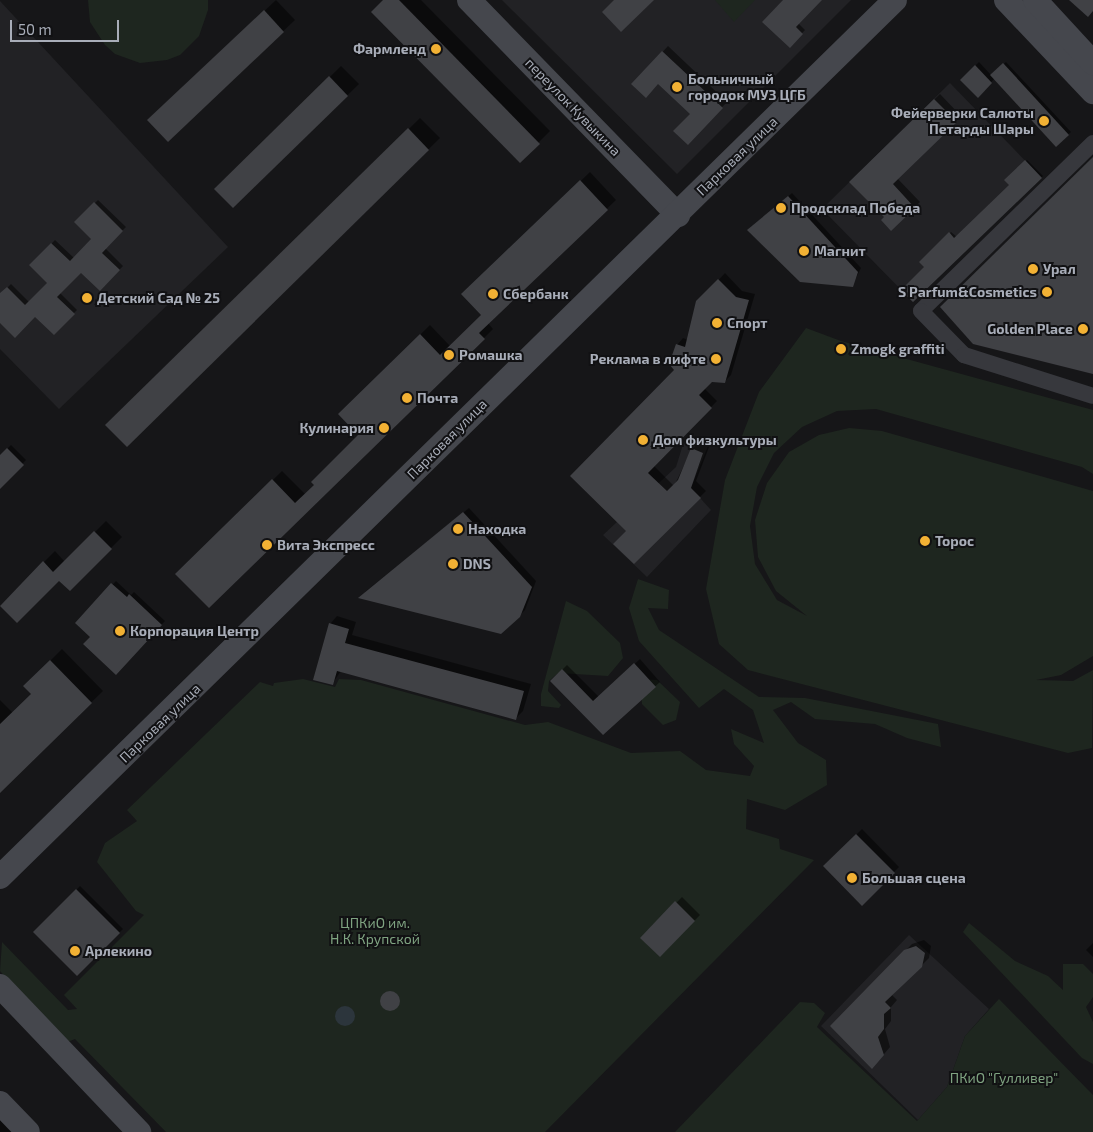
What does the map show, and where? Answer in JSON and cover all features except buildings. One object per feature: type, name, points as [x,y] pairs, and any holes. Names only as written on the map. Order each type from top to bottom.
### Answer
[{"type":"main road","name":"переулок Кувыкина","points":[[469,0],[678,214]]},
{"type":"main road","name":"Парковая улица","points":[[0,878],[895,0]]},
{"type":"main road","points":[[1006,0],[1093,92]]},
{"type":"main road","points":[[1035,0],[1093,63]]},
{"type":"main road","points":[[0,986],[139,1132]]},
{"type":"main road","points":[[0,1103],[28,1132]]},
{"type":"street","points":[[1093,143],[921,311],[964,355],[1093,396]]},
{"type":"shaded area","name":"Больничный городок МУЗ ЦГБ","points":[[502,0],[851,0],[677,174]]},
{"type":"shaded area","name":"Детский Сад № 25","points":[[0,1],[228,247],[59,409],[0,349]]},
{"type":"shaded area","points":[[950,83],[1041,177],[913,302],[822,209]]},
{"type":"shaded area","points":[[685,438],[708,446],[691,488],[711,510],[647,577],[603,535],[676,467]]},
{"type":"shaded area","points":[[909,935],[989,1009],[965,1036],[947,1087],[918,1120],[821,1026]]},
{"type":"shaded area","points":[[345,1006],[352,1009],[355,1016],[352,1023],[345,1026],[338,1023],[335,1016],[338,1009]]},
{"type":"green space","points":[[88,0],[208,0],[208,10],[199,36],[180,55],[167,60],[140,63],[115,54],[105,45],[90,22]]},
{"type":"green space","points":[[715,0],[755,0],[734,22]]},
{"type":"green space","name":"Торос","points":[[806,328],[841,341],[1093,410],[1093,474],[1082,467],[876,409],[837,411],[802,427],[774,453],[757,487],[750,526],[755,564],[777,600],[807,616],[776,591],[758,557],[755,520],[767,483],[789,452],[819,435],[849,428],[882,431],[1093,491],[1093,656],[1061,675],[1036,680],[1073,681],[1093,670],[1092,748],[1068,753],[748,670],[719,644],[706,589],[725,480],[759,392]]},
{"type":"green space","name":"ЦПКиО им. Н.К. Крупской","points":[[638,579],[669,590],[668,609],[648,608],[659,630],[759,697],[805,698],[938,724],[941,747],[907,738],[875,724],[815,719],[791,702],[773,710],[798,743],[826,760],[827,785],[785,810],[747,799],[746,829],[779,839],[780,849],[814,860],[545,1132],[166,1132],[75,1039],[65,1043],[0,971],[2,942],[68,1010],[77,1009],[64,995],[144,915],[136,911],[97,862],[105,843],[137,821],[127,810],[260,682],[273,686],[274,683],[303,679],[335,687],[339,679],[361,680],[525,725],[548,722],[631,753],[680,751],[706,770],[750,776],[754,766],[734,744],[731,729],[764,743],[753,710],[724,689],[699,708],[639,641],[629,608]]},
{"type":"green space","points":[[566,601],[587,611],[620,643],[623,658],[608,676],[558,673],[549,681],[548,691],[561,705],[559,708],[541,706],[541,694]]},
{"type":"green space","points":[[640,679],[657,680],[680,702],[676,720],[663,725],[642,704]]},
{"type":"green space","points":[[969,923],[1015,961],[1048,976],[1063,990],[1063,964],[1083,964],[1093,974],[1093,997],[1086,1007],[1093,1022],[1093,1064],[1082,1058],[963,932]]},
{"type":"green space","name":"ПКиО \"Гулливер\"","points":[[999,999],[1093,1095],[1093,1132],[675,1132],[800,1002],[814,1003],[825,1013],[817,1027],[917,1121],[947,1087],[965,1036]]},
{"type":"place","name":"Фармленд","points":[[436,49]]},
{"type":"place","name":"Больничный городок МУЗ ЦГБ","points":[[677,87]]},
{"type":"place","name":"Фейерверки Салюты Петарды Шары","points":[[1044,121]]},
{"type":"place","name":"Продсклад Победа","points":[[781,208]]},
{"type":"place","name":"Магнит","points":[[804,251]]},
{"type":"place","name":"Урал","points":[[1033,269]]},
{"type":"place","name":"S Parfum&Cosmetics","points":[[1047,292]]},
{"type":"place","name":"Сбербанк","points":[[493,294]]},
{"type":"place","name":"Детский Сад № 25","points":[[87,298]]},
{"type":"place","name":"Спорт","points":[[717,323]]},
{"type":"place","name":"Golden Place","points":[[1083,329]]},
{"type":"place","name":"Zmogk graffiti","points":[[841,349]]},
{"type":"place","name":"Ромашка","points":[[449,355]]},
{"type":"place","name":"Реклама в лифте","points":[[716,359]]},
{"type":"place","name":"Почта","points":[[407,398]]},
{"type":"place","name":"Кулинария","points":[[384,428]]},
{"type":"place","name":"Дом физкультуры","points":[[643,440]]},
{"type":"place","name":"Находка","points":[[458,529]]},
{"type":"place","name":"Торос","points":[[925,541]]},
{"type":"place","name":"Вита Экспресс","points":[[267,545]]},
{"type":"place","name":"DNS","points":[[453,564]]},
{"type":"place","name":"Корпорация Центр","points":[[120,631]]},
{"type":"place","name":"Большая сцена","points":[[852,878]]},
{"type":"place","name":"Арлекино","points":[[75,951]]}]
